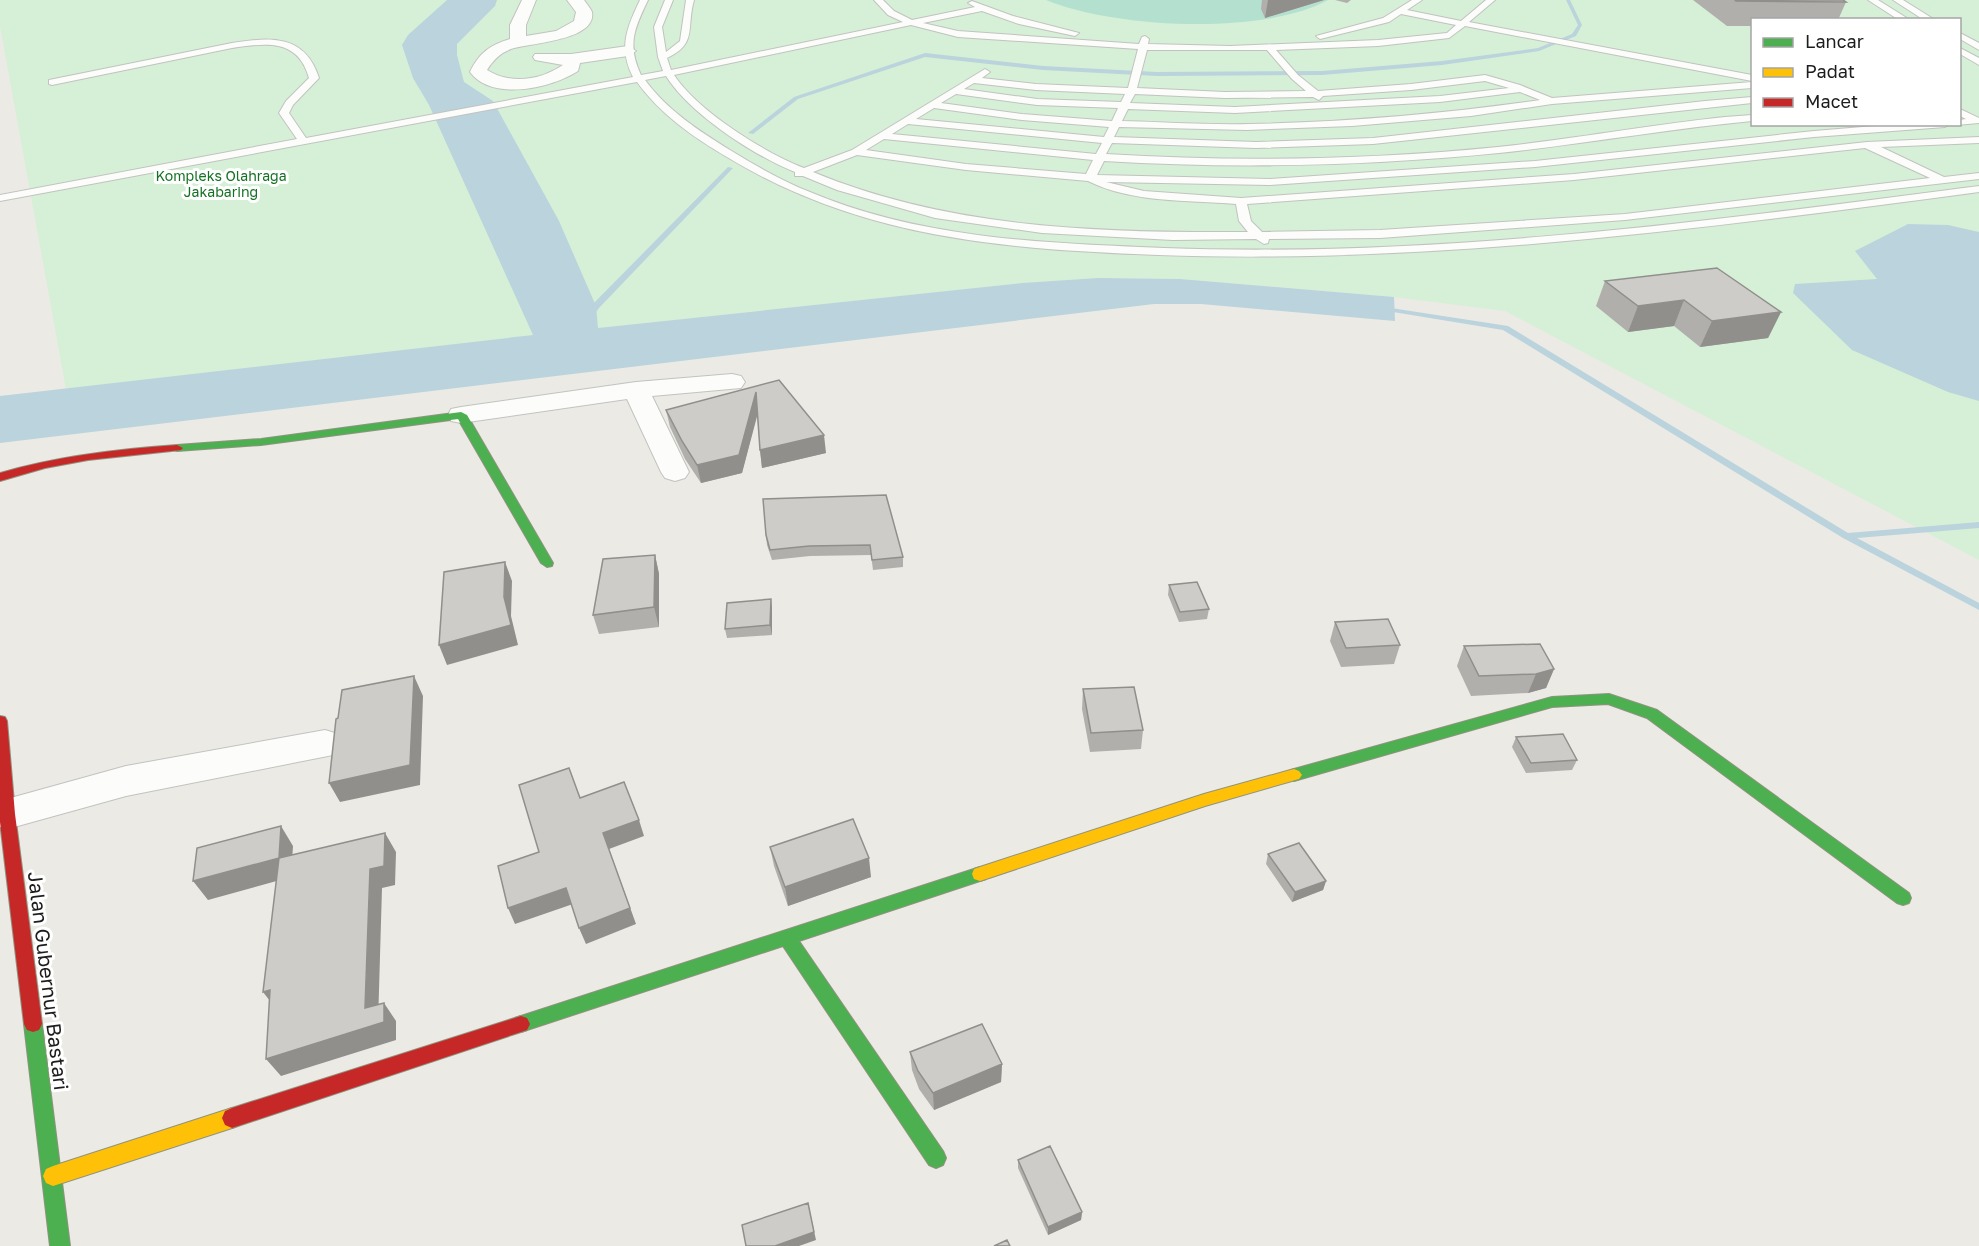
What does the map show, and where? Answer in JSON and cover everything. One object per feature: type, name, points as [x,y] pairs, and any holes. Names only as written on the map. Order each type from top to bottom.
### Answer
[{"type":"main road","points":[[0,477],[34,466],[100,453],[261,442],[461,416],[547,563]]},
{"type":"main road","points":[[53,1176],[1204,800],[1552,702],[1609,699],[1652,714],[1903,898]]},
{"type":"main road","name":"Jalan Gubernur Bastari","points":[[0,721],[7,814],[60,1246]]},
{"type":"main road","points":[[787,937],[936,1158]]},
{"type":"street","points":[[518,43],[518,25],[529,0]]},
{"type":"street","points":[[570,59],[572,67],[559,77],[533,83],[488,80],[478,72],[482,60],[498,48],[572,30],[583,21],[584,12],[576,0]]},
{"type":"street","points":[[541,57],[570,59],[628,51]]},
{"type":"street","points":[[461,416],[636,390],[732,382]]},
{"type":"street","points":[[636,390],[675,472]]},
{"type":"street","points":[[0,468],[34,466]]},
{"type":"street","points":[[7,814],[126,781],[325,744]]},
{"type":"lane","points":[[644,0],[631,30],[628,51],[639,78],[684,125],[758,172],[819,201],[922,231],[1041,245],[1178,254],[1388,250],[1548,241],[1979,189]]},
{"type":"lane","points":[[669,0],[658,27],[662,57],[668,73],[680,91],[715,120],[779,162],[841,188],[935,215],[1042,229],[1173,236],[1380,234],[1625,217],[1979,176]]},
{"type":"lane","points":[[662,57],[680,50],[684,45],[687,8],[690,0]]},
{"type":"lane","points":[[878,0],[891,13],[912,23],[958,34],[1270,48],[1378,43],[1449,35],[1491,0]]},
{"type":"lane","points":[[967,0],[1026,24],[1144,43]]},
{"type":"lane","points":[[1229,45],[1305,38],[1351,30],[1386,20],[1418,0]]},
{"type":"lane","points":[[1872,0],[1903,18]]},
{"type":"lane","points":[[1897,0],[1928,18]]},
{"type":"lane","points":[[6,197],[668,73],[983,8]]},
{"type":"lane","points":[[1402,12],[1751,78]]},
{"type":"lane","points":[[1961,38],[1979,39]]},
{"type":"lane","points":[[1961,38],[1979,47]]},
{"type":"lane","points":[[1090,178],[1130,92],[1144,43]]},
{"type":"lane","points":[[52,82],[243,45],[291,46],[303,55],[314,78],[308,87],[285,108],[284,113],[303,141]]},
{"type":"lane","points":[[1270,48],[1295,77],[1352,123],[1406,173]]},
{"type":"lane","points":[[1961,52],[1979,62]]},
{"type":"lane","points":[[777,181],[856,152],[985,72]]},
{"type":"lane","points":[[973,80],[1036,87],[1130,92],[1316,94],[1411,87],[1485,78],[1500,81],[1552,101],[1648,152]]},
{"type":"lane","points":[[932,105],[1022,117],[1115,124],[1247,128],[1352,123],[1471,113],[1552,101],[1751,85]]},
{"type":"lane","points":[[955,91],[1037,102],[1235,110],[1440,99],[1521,89]]},
{"type":"lane","points":[[907,121],[1107,141],[1230,144],[1371,141],[1491,131],[1751,100]]},
{"type":"lane","points":[[1961,113],[1978,122]]},
{"type":"lane","points":[[883,136],[994,150],[1099,158],[1253,164],[1392,158],[1531,146],[1613,133],[1751,118]]},
{"type":"lane","points":[[1961,123],[1978,122]]},
{"type":"lane","points":[[856,152],[966,167],[1090,178],[1270,182],[1535,164],[1814,134],[1919,126]]},
{"type":"lane","points":[[1090,178],[1104,185],[1144,194],[1241,201],[1574,177],[1868,145],[1979,140]]},
{"type":"lane","points":[[1868,145],[1943,181]]},
{"type":"lane","points":[[1241,201],[1242,216],[1250,231],[1260,236],[1276,252]]},
{"type":"green space","name":"Kompleks Olahraga Jakabaring","points":[[0,0],[1979,0],[1979,560],[1505,311],[1394,297],[1180,279],[1098,278],[1022,283],[533,335],[66,389],[0,26]]},
{"type":"green space","points":[[1046,0],[1328,0],[1300,11],[1266,19],[1188,24],[1109,17],[1075,10]]},
{"type":"water","points":[[447,0],[497,0],[495,6],[457,44],[457,55],[464,82],[493,101],[559,221],[596,306],[598,328],[1022,283],[1098,278],[1180,279],[1394,297],[1395,321],[1201,304],[1154,304],[0,443],[0,396],[533,335],[429,105],[413,78],[402,45],[408,35]]},
{"type":"water","points":[[1908,224],[1948,225],[1979,232],[1979,401],[1948,392],[1852,350],[1793,293],[1795,284],[1877,279],[1855,251]]},
{"type":"building","points":[[1843,0],[1846,2],[1736,1]]},
{"type":"building","points":[[1717,268],[1781,312],[1712,321],[1684,300],[1638,306],[1605,281]]},
{"type":"building","points":[[779,380],[824,435],[760,450],[756,392],[739,455],[697,465],[666,410]]},
{"type":"building","points":[[886,495],[903,557],[872,560],[870,545],[809,546],[770,550],[766,535],[763,499]]},
{"type":"building","points":[[655,555],[654,607],[593,615],[603,559]]},
{"type":"building","points":[[505,562],[504,597],[511,625],[439,645],[444,572]]},
{"type":"building","points":[[1197,582],[1209,609],[1180,612],[1169,585]]},
{"type":"building","points":[[771,599],[770,625],[725,629],[727,603]]},
{"type":"building","points":[[1388,619],[1400,645],[1346,648],[1335,622]]},
{"type":"building","points":[[1540,644],[1554,669],[1536,674],[1479,676],[1464,646]]},
{"type":"building","points":[[414,676],[410,765],[329,783],[336,719],[342,690]]},
{"type":"building","points":[[1134,687],[1143,730],[1091,733],[1083,689]]},
{"type":"building","points":[[1563,734],[1577,760],[1531,763],[1516,737]]},
{"type":"building","points":[[569,768],[580,798],[624,782],[639,820],[603,833],[630,908],[579,928],[566,888],[508,908],[498,866],[539,852],[519,785]]},
{"type":"building","points":[[853,819],[869,858],[785,887],[770,847]]},
{"type":"building","points":[[281,826],[279,858],[193,881],[197,848]]},
{"type":"building","points":[[385,833],[384,866],[370,869],[365,1008],[384,1003],[384,1022],[266,1059],[270,990],[263,992],[279,858]]},
{"type":"building","points":[[1299,843],[1326,881],[1295,892],[1268,854]]},
{"type":"building","points":[[982,1024],[1002,1064],[933,1093],[918,1071],[910,1052]]},
{"type":"building","points":[[1050,1146],[1082,1212],[1048,1227],[1018,1160]]},
{"type":"building","points":[[808,1203],[814,1232],[775,1246],[746,1246],[742,1225]]},
{"type":"building","points":[[1007,1240],[1010,1246],[994,1246]]},
{"type":"waterway","points":[[751,133],[796,98],[925,55],[1043,68],[1157,74],[1322,73],[1442,63],[1539,49],[1574,35],[1580,25],[1568,0]]},
{"type":"waterway","points":[[588,317],[730,168]]},
{"type":"waterway","points":[[1381,308],[1505,328],[1846,536]]},
{"type":"waterway","points":[[1846,536],[1979,525]]},
{"type":"waterway","points":[[1846,536],[1979,607]]},
{"type":"traffic: fast","points":[[177,448],[261,442],[461,415],[547,563]]},
{"type":"traffic: fast","points":[[1294,775],[1552,702],[1609,699],[1652,714],[1903,898]]},
{"type":"traffic: fast","points":[[936,1158],[787,937],[980,874]]},
{"type":"traffic: fast","points":[[521,1024],[787,937]]},
{"type":"traffic: fast","points":[[33,1024],[60,1246]]},
{"type":"traffic: slow","points":[[980,874],[1204,800],[1294,775]]},
{"type":"traffic: slow","points":[[53,1176],[232,1118]]},
{"type":"traffic: jam","points":[[0,477],[88,456],[177,448]]},
{"type":"traffic: jam","points":[[0,721],[7,814],[33,1024]]},
{"type":"traffic: jam","points":[[232,1118],[521,1024]]}]
